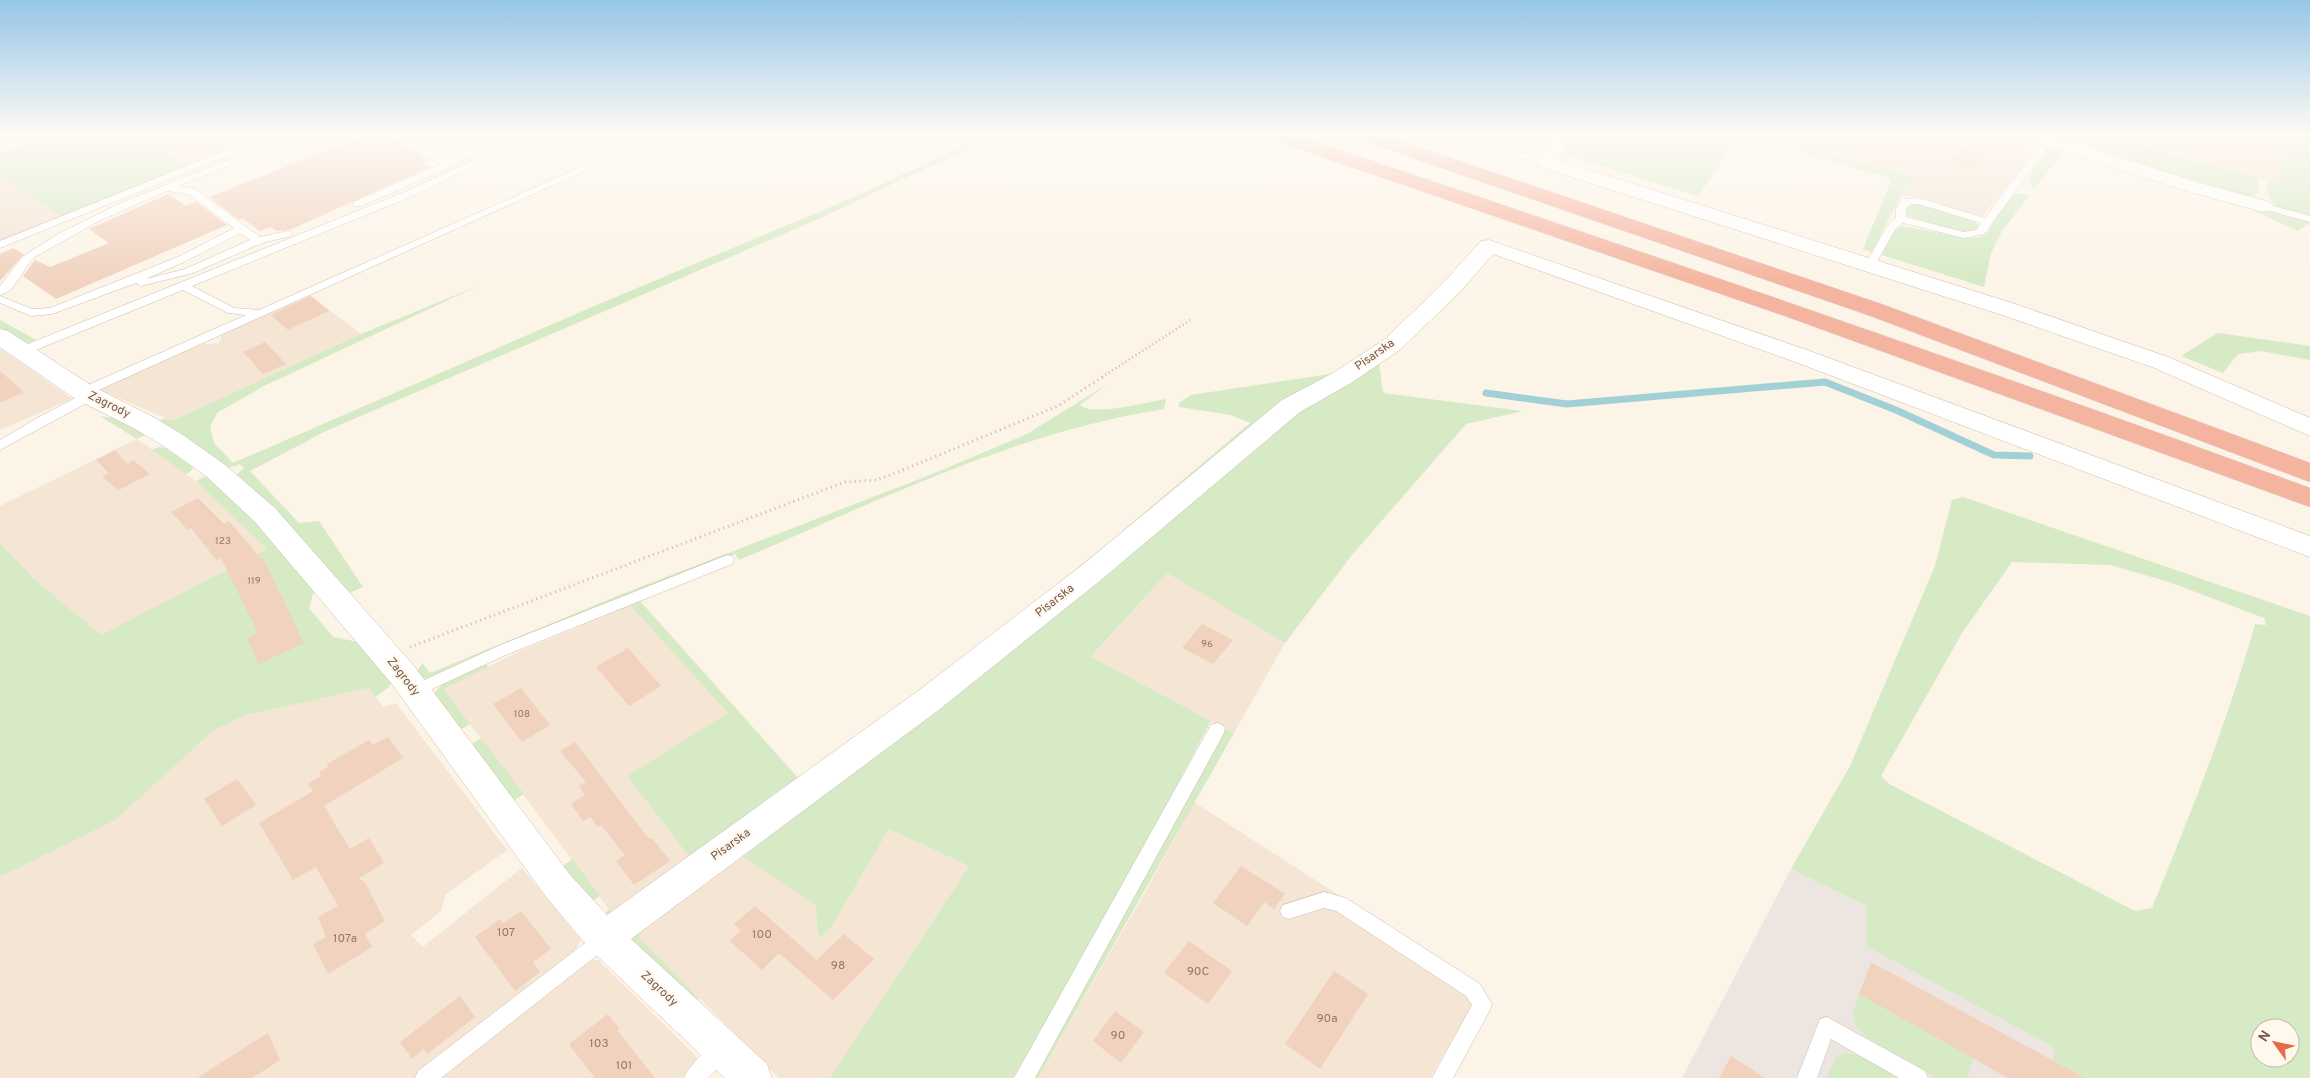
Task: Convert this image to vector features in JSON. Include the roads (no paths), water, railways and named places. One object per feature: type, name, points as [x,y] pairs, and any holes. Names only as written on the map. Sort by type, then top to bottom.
[{"type":"highway","points":[[1424,184],[2022,391],[2310,498]]},
{"type":"highway","points":[[1509,184],[1868,307],[2310,473]]},
{"type":"street","points":[[1614,184],[1870,265],[2160,362],[2310,428]]},
{"type":"street","points":[[2186,184],[2263,206]]},
{"type":"street","name":"Pisarska","points":[[604,938],[929,700],[1092,573],[1291,406],[1342,378],[1393,344],[1451,288],[1489,246],[1735,330],[2310,548]]},
{"type":"street","name":"Zagrody","points":[[11,344],[87,394],[146,424],[174,441],[215,470],[265,515],[386,655],[559,887],[604,938],[753,1078]]},
{"type":"lane","points":[[0,245],[150,184]]},
{"type":"lane","points":[[0,292],[13,280],[23,261],[39,250],[101,216],[177,184]]},
{"type":"lane","points":[[191,191],[196,184]]},
{"type":"lane","points":[[126,283],[141,283],[171,276],[258,241],[290,233],[400,184]]},
{"type":"lane","points":[[11,344],[182,285],[411,193],[428,184]]},
{"type":"lane","points":[[0,446],[87,394],[261,312],[549,184]]},
{"type":"lane","points":[[1901,219],[1964,235],[1980,232],[2015,184]]},
{"type":"lane","points":[[168,188],[191,191],[258,241]]},
{"type":"lane","points":[[1870,265],[1892,226],[1901,219],[1902,204],[1912,200],[1987,222]]},
{"type":"lane","points":[[2263,206],[2310,219]]},
{"type":"lane","points":[[0,299],[31,313],[74,304],[184,258],[242,228]]},
{"type":"lane","points":[[182,285],[232,311],[242,313],[261,312]]},
{"type":"lane","points":[[414,691],[503,650],[727,560]]},
{"type":"lane","points":[[1024,1078],[1217,730]]},
{"type":"lane","points":[[1290,911],[1324,900],[1340,904],[1473,990],[1483,1004],[1442,1078]]},
{"type":"lane","points":[[426,1078],[604,938]]},
{"type":"lane","points":[[1807,1078],[1827,1026],[1918,1078]]},
{"type":"lane","points":[[694,1078],[724,1050]]},
{"type":"waterway","points":[[1486,393],[1567,404],[1825,382],[1896,410],[1994,455],[2030,456]]}]
